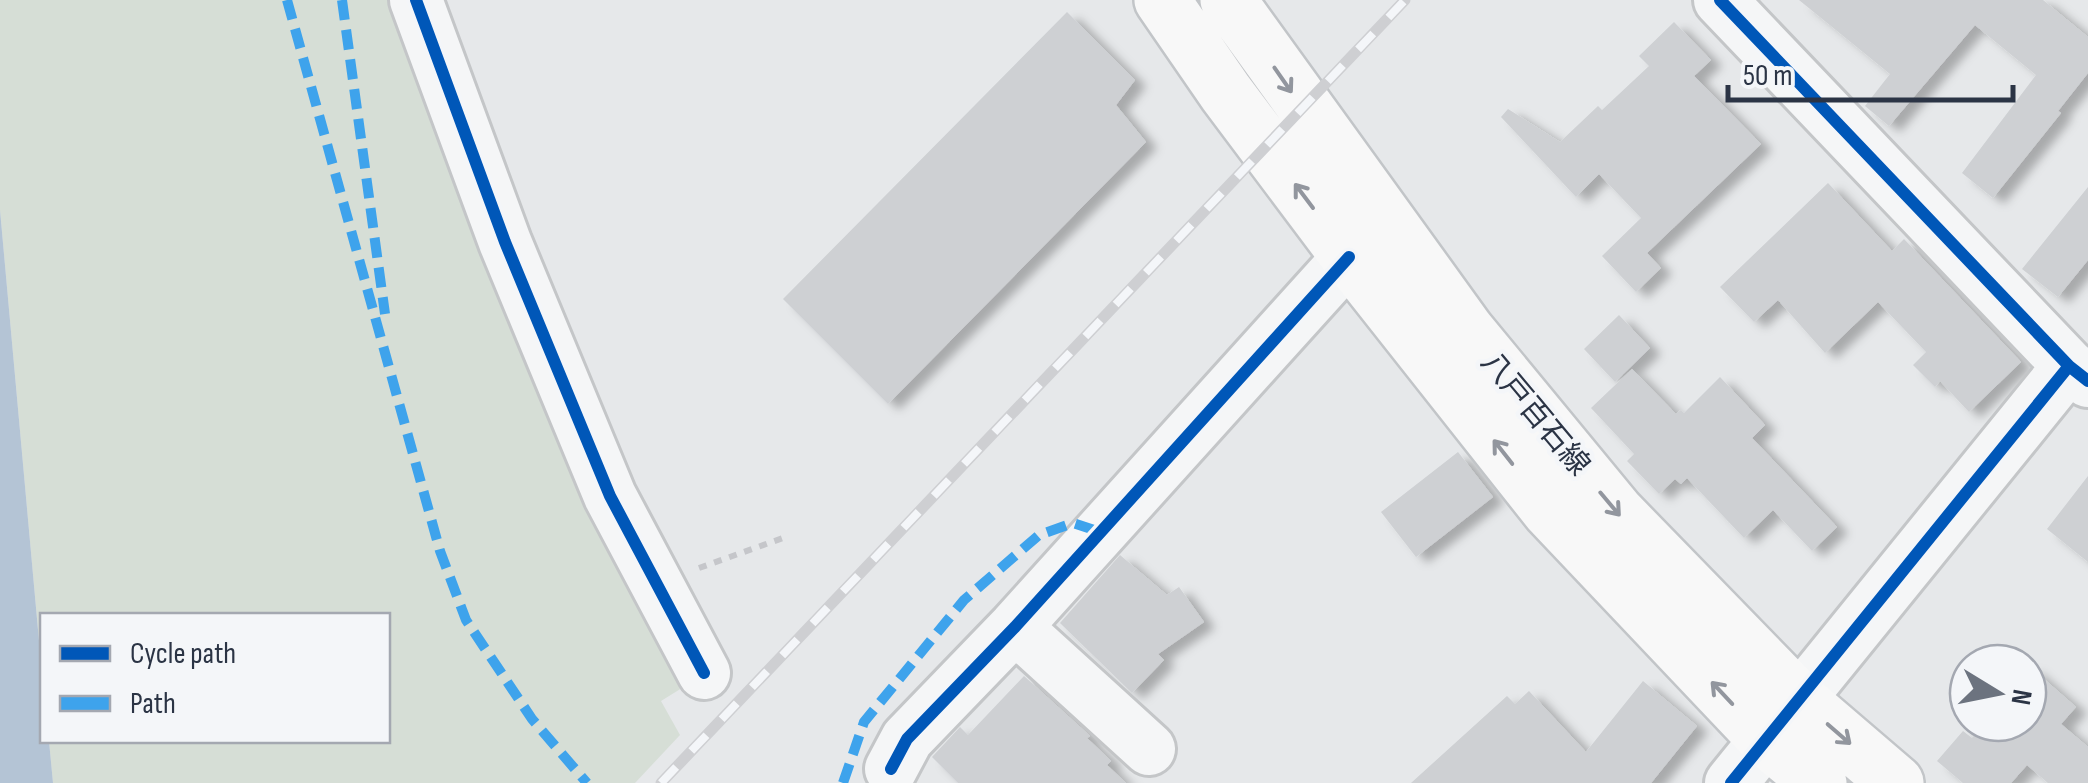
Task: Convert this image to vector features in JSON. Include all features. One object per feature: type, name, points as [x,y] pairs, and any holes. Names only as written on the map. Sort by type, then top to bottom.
[{"type":"main road","name":"八戸百石線","points":[[1162,0],[1349,257],[1549,510],[1782,719],[1896,783]]},
{"type":"main road","name":"八戸百石線","points":[[1228,0],[1467,331],[1782,719],[1818,783]]},
{"type":"street","points":[[416,0],[504,242],[610,496],[704,673]]},
{"type":"street","points":[[1720,0],[2079,373],[1730,783]]},
{"type":"street","points":[[890,770],[908,739],[1015,627],[1349,257]]},
{"type":"street","points":[[1015,627],[1149,749]]},
{"type":"path","points":[[658,584],[783,538]]},
{"type":"shaded area","points":[[0,0],[397,0],[690,683],[661,701],[680,735],[635,783],[53,783],[49,743],[390,743],[390,613],[40,613],[40,652],[0,210]]},
{"type":"water","points":[[0,210],[40,652],[40,743],[49,743],[53,783],[0,783]]},
{"type":"building","points":[[1799,0],[2043,0],[2088,37],[2088,73],[1993,198],[1962,173],[2036,75],[1975,25],[1889,126],[1865,106],[1890,74]]},
{"type":"building","points":[[1067,12],[1135,80],[1116,105],[1146,142],[888,404],[783,299]]},
{"type":"building","points":[[1674,22],[1711,60],[1694,76],[1761,144],[1647,253],[1661,268],[1636,292],[1602,256],[1641,218],[1599,174],[1576,197],[1501,117],[1508,109],[1560,142],[1649,66],[1639,56]]},
{"type":"building","points":[[1828,183],[1892,251],[1904,239],[2021,362],[1969,412],[1940,381],[1935,387],[1913,365],[1926,352],[1878,302],[1825,353],[1778,300],[1754,322],[1720,287]]},
{"type":"building","points":[[2088,187],[2088,260],[2058,297],[2022,269]]},
{"type":"building","points":[[1619,315],[1650,348],[1615,382],[1584,349]]},
{"type":"building","points":[[1632,369],[1676,414],[1681,410],[1684,413],[1720,377],[1765,425],[1752,438],[1837,527],[1812,551],[1773,510],[1744,538],[1687,478],[1681,484],[1675,479],[1659,494],[1627,461],[1634,454],[1591,408]]},
{"type":"building","points":[[1458,452],[1493,497],[1416,557],[1381,512]]},
{"type":"building","points":[[2088,476],[2088,562],[2047,529]]},
{"type":"building","points":[[1120,555],[1167,595],[1179,587],[1204,622],[1158,654],[1164,660],[1132,693],[1060,623]]},
{"type":"building","points":[[1024,676],[1090,736],[1087,738],[1111,761],[1107,765],[1126,783],[958,783],[932,757],[960,727],[968,735]]},
{"type":"building","points":[[1643,681],[1697,726],[1651,783],[1411,783],[1507,696],[1515,704],[1529,691],[1586,752]]},
{"type":"building","points":[[2048,682],[2076,707],[2061,724],[2088,747],[2088,783],[2048,783],[2027,765],[2011,783],[1963,783],[1937,761],[1953,743],[2048,743]]},
{"type":"railway","points":[[661,783],[1405,0]]},
{"type":"marked path","points":[[287,0],[440,551],[466,620],[532,719],[587,783]]},
{"type":"marked path","points":[[342,0],[385,314]]},
{"type":"marked path","points":[[843,783],[864,722],[964,600],[1039,535],[1073,523],[1100,532]]},
{"type":"cycle path","points":[[416,0],[505,242],[610,496],[704,673]]},
{"type":"cycle path","points":[[1720,0],[2069,366],[2088,381]]},
{"type":"cycle path","points":[[891,769],[907,739],[1015,627],[1349,257]]},
{"type":"cycle path","points":[[1731,783],[2069,366]]}]
